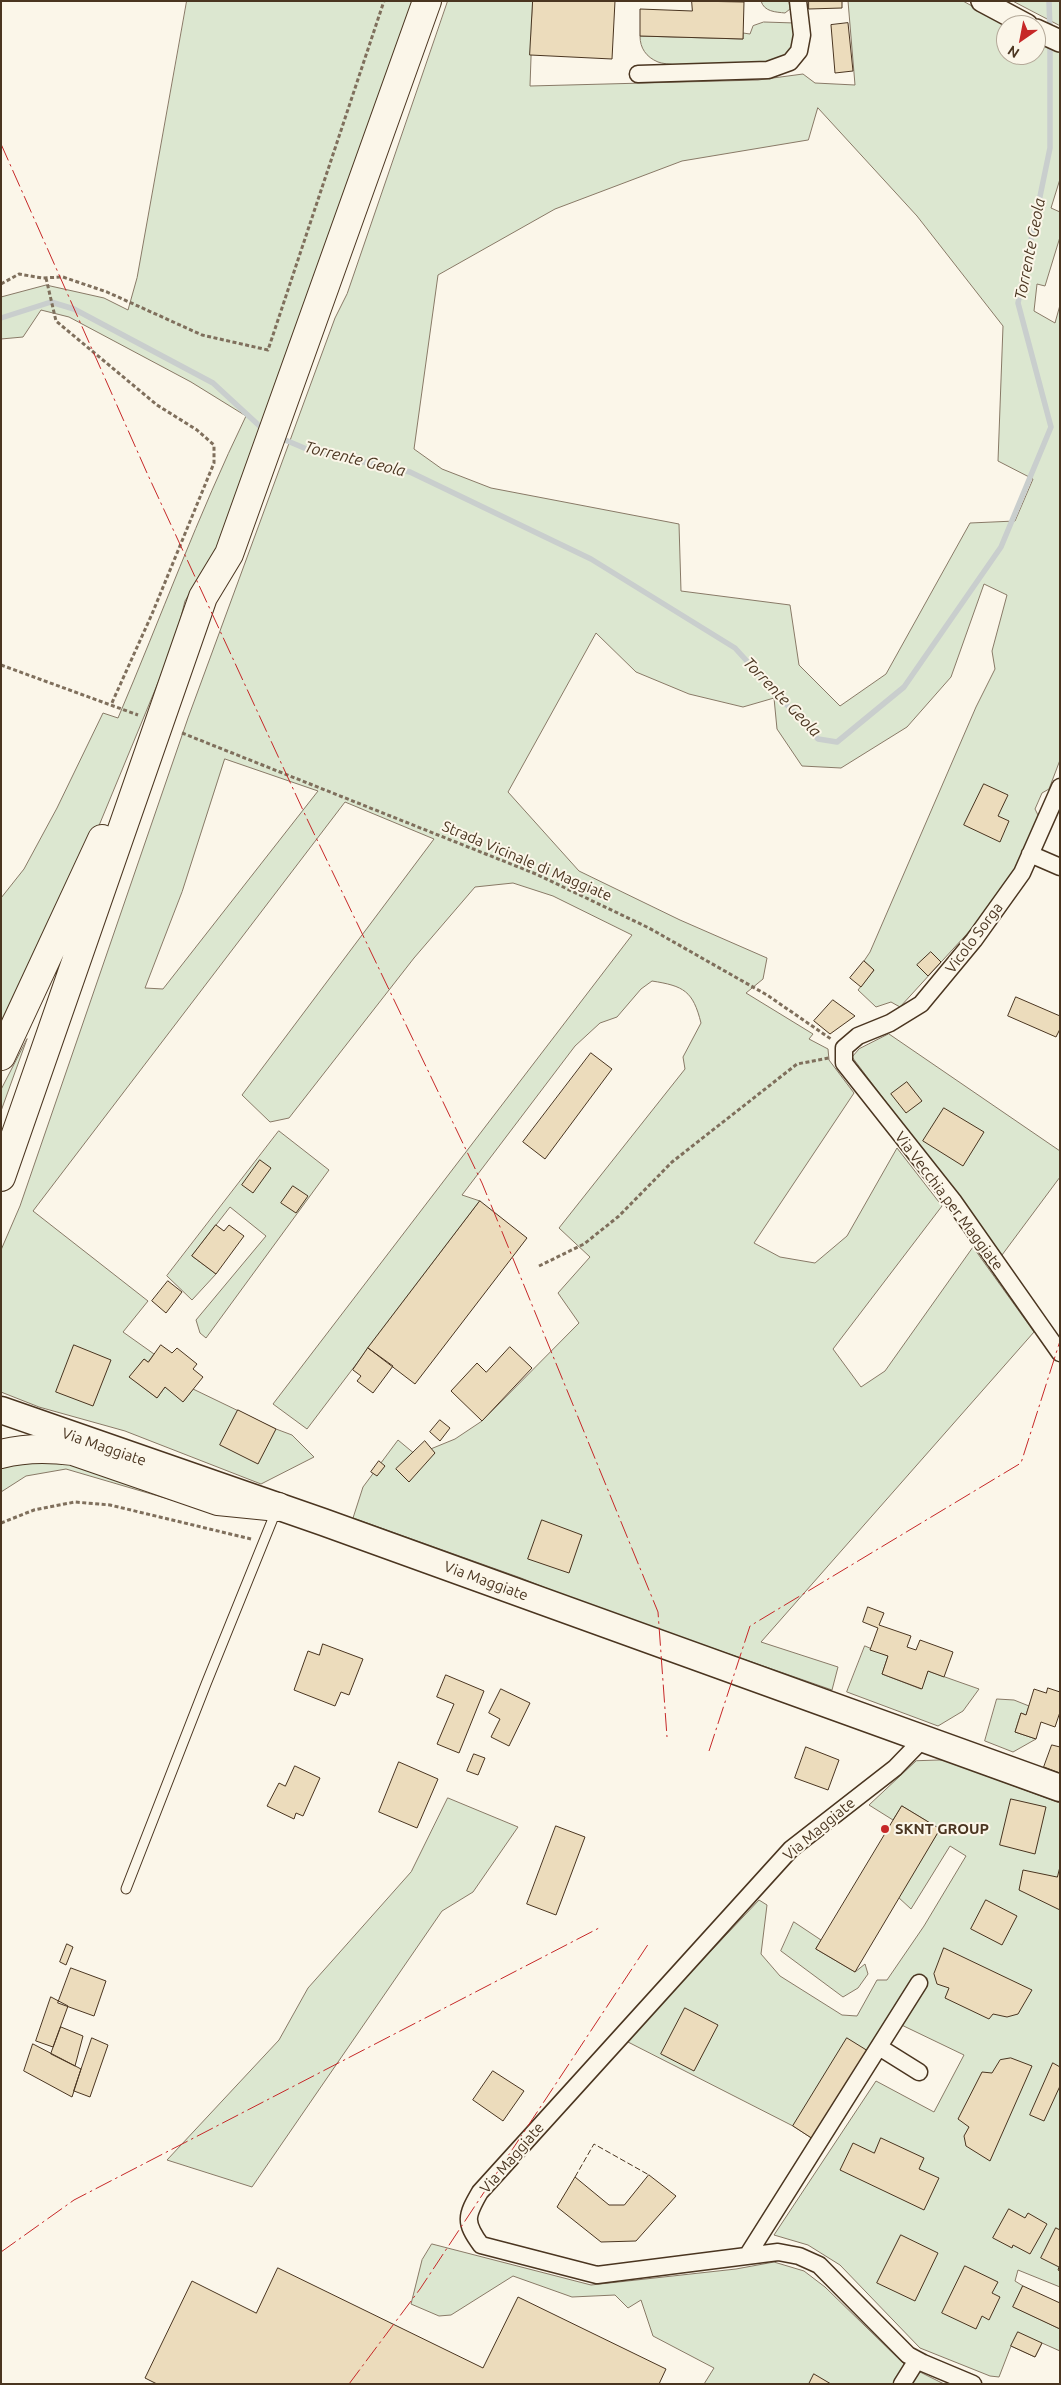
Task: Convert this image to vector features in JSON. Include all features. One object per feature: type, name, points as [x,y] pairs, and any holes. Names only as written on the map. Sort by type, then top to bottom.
[{"type":"highway","points":[[1,1177],[203,597],[229,554],[427,1]]},
{"type":"highway","points":[[1,1056],[168,694]]},
{"type":"highway","points":[[1,1454],[12,1451],[58,1449],[73,1451],[218,1501],[278,1507]]},
{"type":"main road","name":"Via Maggiate","points":[[1,1410],[278,1507],[1060,1788]]},
{"type":"street","points":[[638,74],[768,70],[790,62],[799,50],[802,35],[798,1]]},
{"type":"street","points":[[982,1],[1009,15]]},
{"type":"street","name":"Vicolo Sorga","points":[[844,1052],[858,1036],[890,1023],[921,1004],[974,940],[1022,873],[1060,787]]},
{"type":"street","points":[[1030,854],[1060,867]]},
{"type":"street","name":"Via Vecchia per Maggiate","points":[[844,1052],[844,1063],[954,1202],[1060,1353]]},
{"type":"street","name":"Via Maggiate","points":[[924,1738],[895,1768],[791,1849],[480,2192],[468,2213],[470,2231],[480,2245],[501,2252],[597,2275],[778,2252],[800,2256],[819,2265],[908,2354],[917,2360],[973,2384]]},
{"type":"street","points":[[747,2256],[918,1983]]},
{"type":"street","points":[[879,2048],[919,2072]]},
{"type":"street","points":[[902,2384],[917,2360]]},
{"type":"lane","points":[[126,1890],[206,1684],[278,1507]]},
{"type":"path","points":[[1,284],[19,274],[46,278],[63,277],[107,292],[202,335],[268,350],[384,1]]},
{"type":"path","points":[[46,278],[56,321],[157,405],[197,430],[214,445],[212,470],[111,705]]},
{"type":"path","points":[[1,665],[138,716]]},
{"type":"path","name":"Strada Vicinale di Maggiate","points":[[182,733],[536,874],[658,932],[767,995],[844,1052]]},
{"type":"path","points":[[539,1266],[584,1244],[619,1216],[672,1162],[797,1064],[844,1052]]},
{"type":"path","points":[[1,1523],[34,1510],[75,1502],[110,1505],[265,1541]]},
{"type":"green space","points":[[187,1],[416,1],[216,550],[185,601],[174,644],[98,828],[1,1035],[1,898],[24,869],[57,808],[103,713],[118,718],[196,528],[246,416],[191,382],[69,317],[41,310],[23,337],[1,339],[1,297],[46,285],[104,298],[128,310],[137,278]]},
{"type":"green space","points":[[448,1],[533,1],[530,86],[758,80],[803,74],[815,83],[855,85],[848,1],[963,1],[996,19],[996,65],[1046,65],[1046,42],[1060,49],[1060,179],[1051,208],[1060,212],[1060,237],[1045,286],[1037,284],[1034,311],[1055,323],[1060,305],[1060,760],[1049,789],[1042,793],[1035,809],[1039,817],[1012,874],[975,925],[900,1007],[891,1002],[876,1007],[858,990],[874,970],[864,961],[870,952],[976,707],[995,669],[992,651],[1007,595],[984,584],[951,677],[907,727],[841,768],[802,766],[777,729],[774,698],[743,707],[689,694],[636,672],[596,633],[508,792],[579,871],[680,920],[767,958],[763,979],[746,993],[813,1034],[809,1039],[828,1049],[829,1060],[854,1093],[754,1243],[780,1257],[815,1263],[847,1236],[897,1148],[942,1206],[833,1349],[861,1387],[885,1371],[973,1247],[1034,1332],[761,1642],[838,1667],[832,1690],[583,1603],[521,1578],[353,1518],[363,1487],[398,1440],[416,1455],[455,1439],[482,1421],[579,1323],[558,1293],[590,1257],[559,1228],[685,1069],[683,1057],[701,1023],[698,1012],[690,997],[679,988],[652,981],[641,989],[617,1017],[600,1023],[575,1046],[462,1195],[480,1201],[307,1429],[273,1404],[632,935],[553,896],[513,883],[475,887],[414,958],[289,1118],[270,1122],[242,1095],[434,839],[345,802],[33,1211],[148,1301],[123,1332],[154,1354],[148,1362],[144,1359],[130,1377],[157,1398],[165,1387],[184,1401],[193,1389],[292,1435],[314,1457],[261,1484],[125,1431],[39,1407],[1,1392],[1,1250],[20,1206],[188,718],[335,318],[347,294]],"holes":[[[818,108],[917,216],[1003,326],[998,461],[1033,479],[1015,521],[970,523],[886,674],[840,706],[799,665],[790,605],[681,591],[679,524],[491,488],[442,469],[414,449],[438,275],[555,209],[682,161],[808,140]],[[225,759],[318,791],[163,989],[145,988],[182,892]]]},
{"type":"green space","points":[[761,1],[789,1],[790,9],[785,13],[771,11]]},
{"type":"green space","points":[[1013,1],[1060,1],[1060,25],[1046,18],[1046,15],[1040,15]]},
{"type":"green space","points":[[764,22],[795,23],[795,34],[792,49],[788,53],[776,60],[763,63],[714,66],[667,64],[650,58],[644,52],[640,40],[640,36],[743,39],[743,33],[750,34],[753,26]]},
{"type":"green space","points":[[889,1034],[1060,1151],[1060,1177],[1002,1255],[852,1057],[859,1049]]},
{"type":"green space","points":[[27,1039],[1,1111],[1,1090]]},
{"type":"green space","points":[[279,1131],[329,1170],[206,1338],[200,1333],[196,1320],[266,1236],[230,1207],[192,1256],[216,1274],[192,1300],[167,1276]]},
{"type":"green space","points":[[45,1459],[82,1466],[182,1503],[66,1469],[26,1476],[1,1492],[1,1465]]},
{"type":"green space","points":[[865,1646],[888,1656],[882,1674],[921,1689],[928,1671],[979,1689],[963,1711],[938,1726],[847,1692]]},
{"type":"green space","points":[[997,1699],[1014,1700],[1029,1706],[1026,1715],[1021,1713],[1015,1732],[1036,1739],[1013,1752],[985,1741]]},
{"type":"green space","points":[[944,1760],[1060,1803],[1060,2287],[1018,2270],[1015,2281],[1023,2286],[1014,2307],[1060,2329],[1060,2351],[1042,2343],[1035,2357],[1011,2346],[999,2377],[990,2376],[920,2348],[840,2265],[808,2245],[774,2235],[876,2081],[934,2112],[964,2055],[887,2018],[813,2139],[793,2126],[626,2041],[759,1900],[767,1905],[761,1954],[780,1976],[842,2015],[857,2016],[877,1980],[887,1980],[924,1926],[966,1856],[950,1846],[911,1909],[898,1897],[940,1829],[902,1806],[893,1820],[869,1805],[916,1761]]},
{"type":"green space","points":[[448,1798],[518,1827],[473,1892],[442,1911],[252,2187],[167,2160],[279,2040],[308,1988],[411,1872]]},
{"type":"green space","points":[[794,1922],[821,1940],[816,1949],[855,1972],[865,1964],[868,1974],[858,1988],[843,1997],[781,1951]]},
{"type":"green space","points":[[432,2244],[591,2285],[736,2269],[774,2262],[804,2271],[825,2287],[904,2364],[944,2384],[704,2384],[714,2368],[653,2336],[641,2300],[628,2308],[615,2295],[572,2297],[513,2276],[451,2315],[439,2316],[411,2304],[422,2260]]},
{"type":"building","points":[[533,1],[615,1],[612,59],[530,55]]},
{"type":"building","points":[[692,1],[744,2],[743,39],[640,36],[640,9],[692,11]]},
{"type":"building","points":[[809,1],[842,1],[842,8],[809,9]]},
{"type":"building","points":[[848,23],[853,71],[835,73],[831,25]]},
{"type":"building","points":[[984,784],[1008,795],[998,816],[1009,821],[1000,842],[964,825]]},
{"type":"building","points":[[931,952],[941,962],[928,976],[917,965]]},
{"type":"building","points":[[864,961],[874,970],[861,987],[850,978]]},
{"type":"building","points":[[1016,997],[1060,1016],[1060,1029],[1056,1037],[1008,1016]]},
{"type":"building","points":[[833,1000],[855,1016],[830,1034],[814,1021]]},
{"type":"building","points":[[591,1053],[612,1069],[545,1159],[523,1142]]},
{"type":"building","points":[[907,1082],[922,1101],[906,1113],[891,1094]]},
{"type":"building","points":[[944,1108],[984,1132],[963,1166],[923,1141]]},
{"type":"building","points":[[260,1160],[271,1168],[253,1193],[242,1185]]},
{"type":"building","points":[[293,1186],[308,1196],[296,1213],[281,1203]]},
{"type":"building","points":[[480,1201],[527,1238],[415,1384],[368,1348]]},
{"type":"building","points":[[216,1225],[224,1231],[229,1225],[244,1236],[216,1274],[192,1256]]},
{"type":"building","points":[[168,1281],[182,1292],[166,1313],[152,1301]]},
{"type":"building","points":[[74,1345],[111,1360],[93,1406],[56,1392]]},
{"type":"building","points":[[161,1345],[172,1353],[177,1348],[197,1364],[193,1369],[203,1377],[183,1402],[165,1387],[157,1398],[129,1377],[144,1359],[148,1362]]},
{"type":"building","points":[[510,1347],[532,1368],[482,1421],[451,1391],[477,1363],[486,1372]]},
{"type":"building","points":[[368,1348],[393,1366],[373,1393],[357,1381],[361,1376],[353,1370]]},
{"type":"building","points":[[238,1410],[276,1429],[258,1464],[220,1445]]},
{"type":"building","points":[[440,1420],[450,1428],[440,1441],[430,1432]]},
{"type":"building","points":[[425,1441],[435,1453],[409,1482],[396,1469]]},
{"type":"building","points":[[379,1461],[385,1466],[377,1476],[371,1472]]},
{"type":"building","points":[[542,1520],[582,1535],[569,1573],[528,1559]]},
{"type":"building","points":[[868,1607],[884,1613],[879,1625],[911,1636],[907,1647],[916,1650],[920,1640],[953,1652],[944,1677],[928,1671],[922,1689],[882,1674],[888,1656],[870,1650],[878,1628],[863,1622]]},
{"type":"building","points":[[323,1644],[363,1659],[349,1695],[341,1692],[335,1706],[294,1690],[308,1651],[319,1655]]},
{"type":"building","points":[[446,1675],[484,1691],[459,1753],[437,1744],[454,1704],[437,1697]]},
{"type":"building","points":[[1048,1688],[1060,1692],[1060,1712],[1055,1727],[1041,1722],[1036,1739],[1015,1732],[1021,1713],[1026,1715],[1034,1689],[1046,1693]]},
{"type":"building","points":[[501,1689],[530,1703],[509,1746],[491,1737],[500,1719],[489,1713]]},
{"type":"building","points":[[1052,1745],[1060,1747],[1060,1773],[1044,1767]]},
{"type":"building","points":[[806,1747],[839,1760],[828,1790],[795,1778]]},
{"type":"building","points":[[474,1754],[485,1758],[478,1775],[467,1771]]},
{"type":"building","points":[[399,1762],[438,1779],[417,1828],[379,1812]]},
{"type":"building","points":[[295,1766],[320,1778],[303,1816],[296,1813],[294,1819],[267,1806],[279,1783],[285,1786]]},
{"type":"building","points":[[1011,1799],[1046,1807],[1035,1854],[1000,1845]]},
{"type":"building","points":[[902,1806],[940,1829],[855,1972],[816,1949]]},
{"type":"building","points":[[556,1826],[585,1837],[556,1915],[527,1904]]},
{"type":"building","points":[[1060,1867],[1060,1910],[1019,1890],[1023,1870],[1057,1877]]},
{"type":"building","points":[[986,1900],[1017,1916],[1002,1945],[971,1929]]},
{"type":"building","points":[[67,1944],[73,1947],[66,1965],[60,1962]]},
{"type":"building","points":[[944,1948],[1032,1990],[1018,2014],[1007,2017],[993,2014],[989,2019],[945,1998],[949,1988],[937,1984],[934,1974]]},
{"type":"building","points":[[71,1968],[106,1981],[94,2016],[58,2003]]},
{"type":"building","points":[[51,1997],[68,2006],[53,2047],[36,2041]]},
{"type":"building","points":[[685,2008],[718,2025],[694,2071],[661,2054]]},
{"type":"building","points":[[61,2027],[83,2036],[75,2066],[51,2054]]},
{"type":"building","points":[[92,2038],[108,2045],[90,2097],[74,2091]]},
{"type":"building","points":[[847,2038],[868,2051],[813,2139],[793,2126]]},
{"type":"building","points":[[33,2044],[81,2069],[72,2097],[24,2071]]},
{"type":"building","points":[[1011,2058],[1032,2066],[990,2161],[966,2146],[964,2136],[969,2127],[958,2119],[982,2072],[992,2073],[1000,2060]]},
{"type":"building","points":[[1053,2063],[1060,2067],[1060,2086],[1044,2121],[1030,2115]]},
{"type":"building","points":[[493,2071],[524,2091],[503,2121],[473,2100]]},
{"type":"building","points":[[881,2138],[924,2158],[919,2169],[939,2178],[924,2210],[840,2170],[853,2143],[874,2153]]},
{"type":"building","points":[[649,2175],[676,2196],[636,2241],[601,2242],[557,2207],[575,2177],[609,2205],[624,2205]]},
{"type":"building","points":[[1009,2209],[1025,2218],[1028,2213],[1047,2224],[1030,2254],[1013,2245],[1012,2248],[993,2238]]},
{"type":"building","points":[[1056,2228],[1060,2230],[1060,2271],[1058,2270],[1059,2267],[1041,2258]]},
{"type":"building","points":[[901,2235],[938,2253],[915,2301],[877,2283]]},
{"type":"building","points":[[965,2266],[998,2282],[992,2293],[1000,2297],[989,2320],[982,2316],[976,2329],[942,2313]]},
{"type":"building","points":[[278,2268],[483,2368],[518,2297],[666,2369],[659,2384],[157,2384],[145,2378],[192,2281],[256,2313]]},
{"type":"building","points":[[1023,2286],[1060,2303],[1060,2329],[1013,2307]]},
{"type":"building","points":[[1018,2332],[1042,2343],[1035,2357],[1011,2346]]},
{"type":"building","points":[[814,2374],[831,2384],[809,2384]]},
{"type":"waterway","name":"Torrente Geola","points":[[1049,1],[1050,31]]},
{"type":"waterway","name":"Torrente Geola","points":[[278,437],[309,450],[410,472],[591,559],[735,648],[818,739],[837,742],[904,687],[1001,547],[1051,427],[1018,303],[1050,148],[1050,41]]},
{"type":"waterway","name":"Torrente Geola","points":[[1,318],[51,302],[74,309],[213,383],[265,431]]},
{"type":"fence","points":[[575,2177],[594,2144],[649,2175]]},
{"type":"power","points":[[1,144],[147,473],[308,821],[482,1183],[658,1612],[667,1737]]},
{"type":"power","points":[[709,1751],[750,1626],[1021,1463],[1060,1341]]},
{"type":"power","points":[[1,2252],[74,2200],[599,1928]]},
{"type":"power","points":[[349,2384],[420,2289],[649,1943]]},
{"type":"place","name":"SKNT GROUP","points":[[885,1829]]}]
